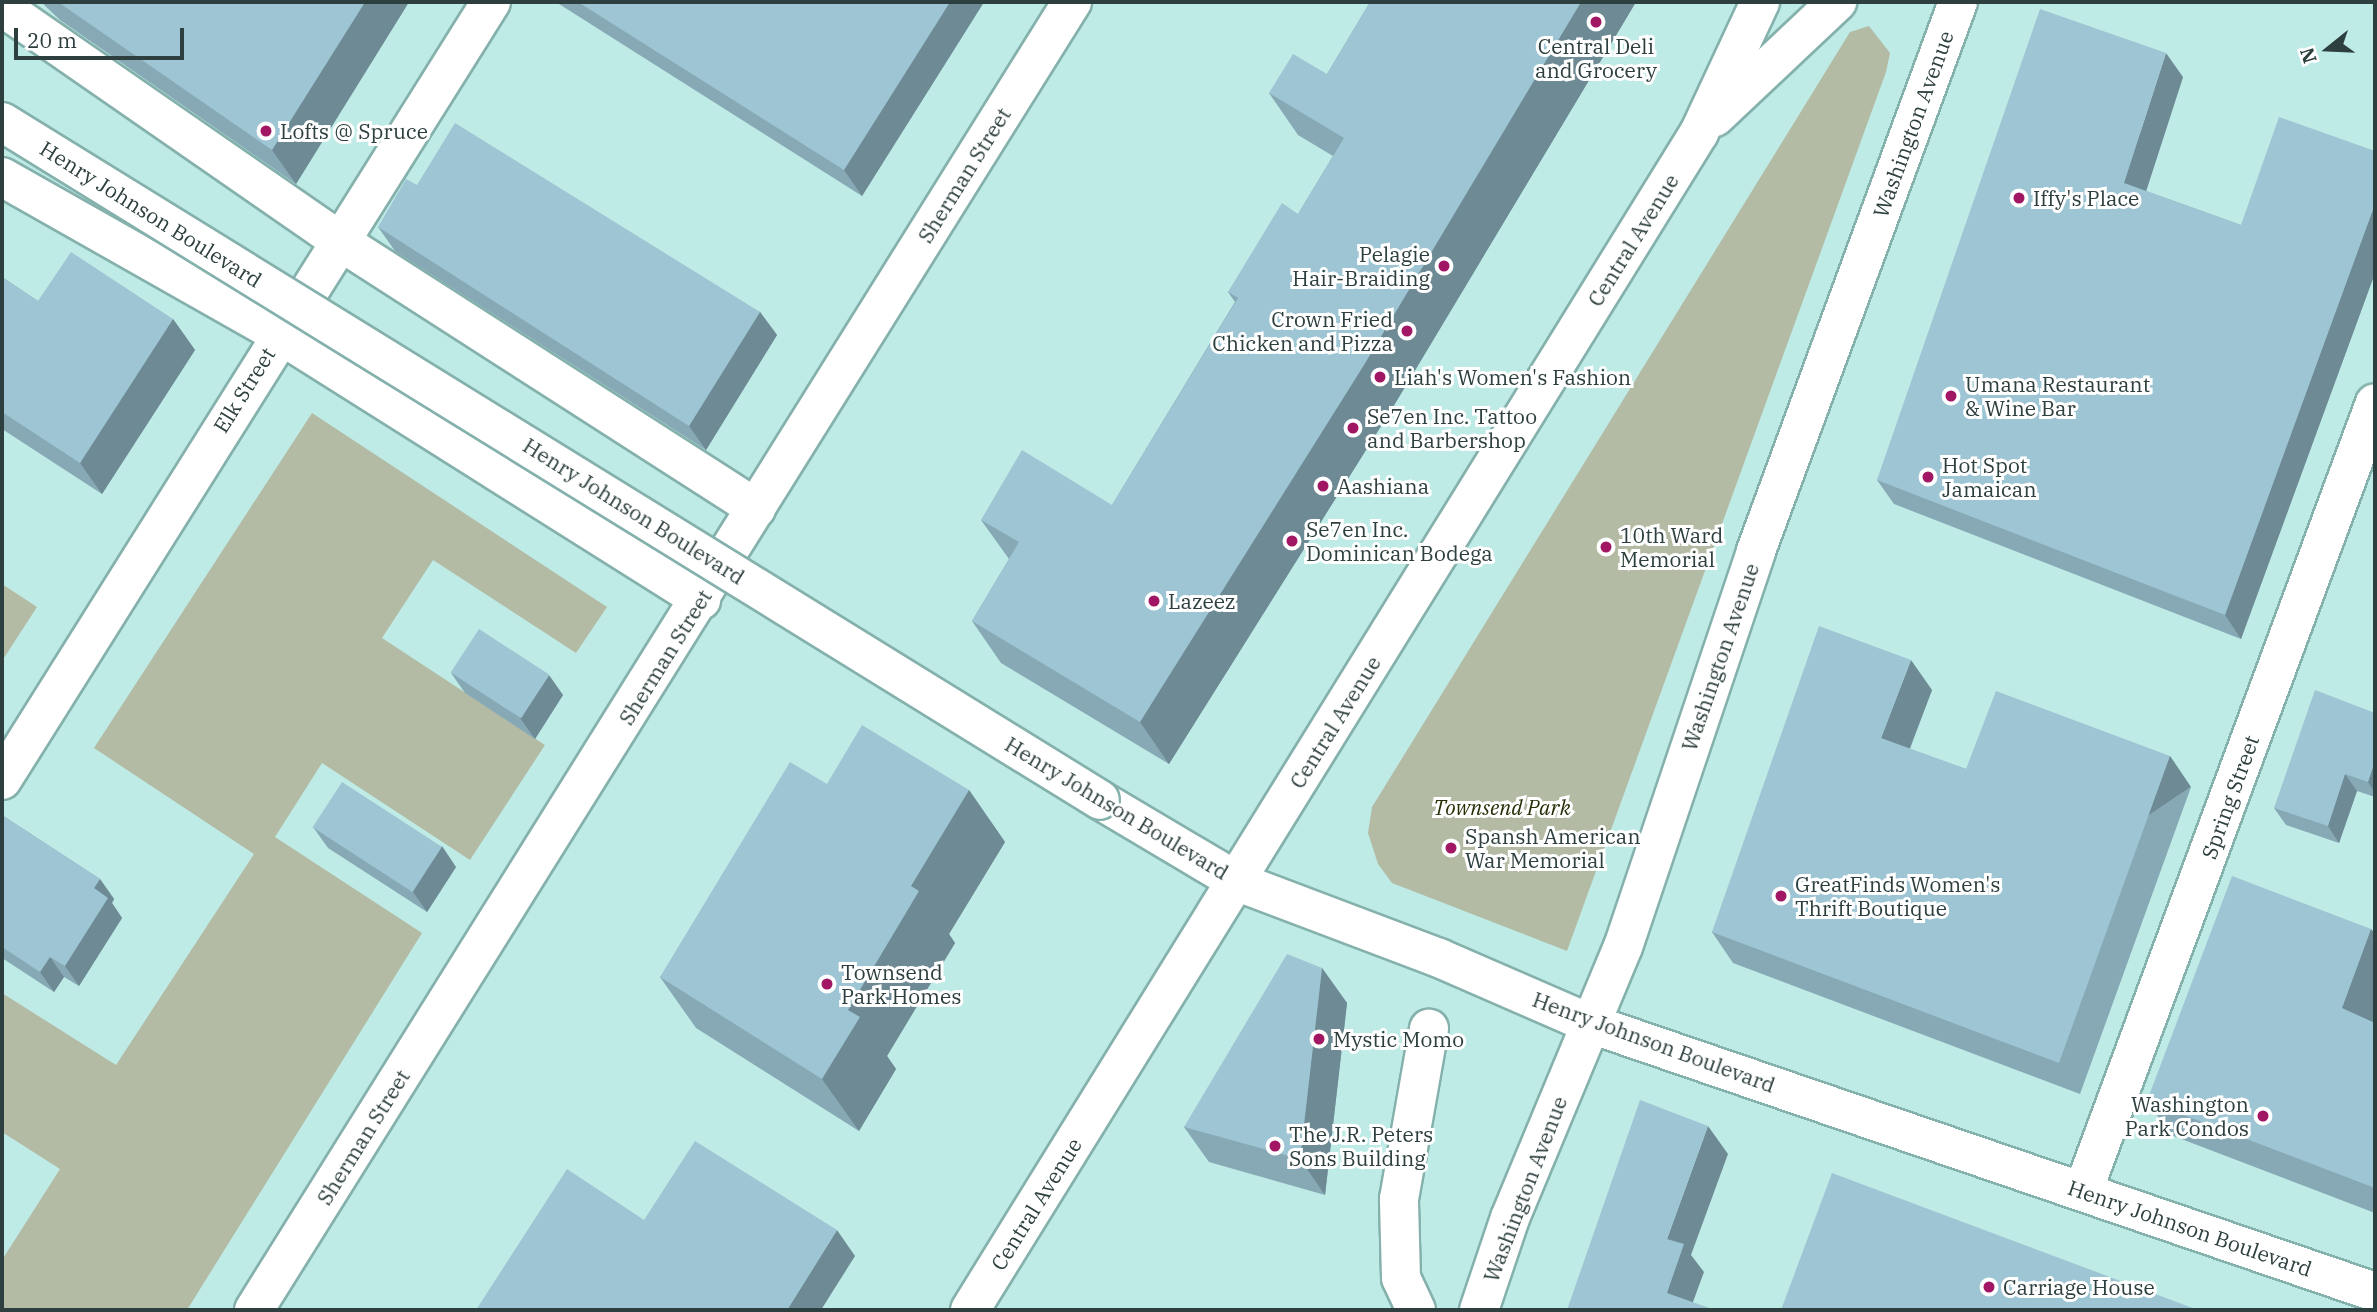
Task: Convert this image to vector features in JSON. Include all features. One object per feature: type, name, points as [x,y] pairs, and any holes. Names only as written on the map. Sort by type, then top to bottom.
[{"type":"street","name":"Elk Street","points":[[2,780],[338,240],[491,2]]},
{"type":"street","name":"Sherman Street","points":[[254,1310],[701,600],[1072,2]]},
{"type":"street","name":"Central Avenue","points":[[970,1310],[1238,882],[1699,133],[1760,2]]},
{"type":"street","name":"Central Avenue","points":[[1699,133],[1837,2]]},
{"type":"street","name":"Washington Avenue","points":[[1479,1310],[1510,1218],[1623,947],[1756,551],[1958,2]]},
{"type":"street","points":[[2,7],[338,240],[756,508]]},
{"type":"street","name":"Henry Johnson Boulevard","points":[[2,122],[1100,800],[1238,882],[1438,958],[1591,1024],[2375,1292]]},
{"type":"street","name":"Henry Johnson Boulevard","points":[[2,177],[279,334],[701,600]]},
{"type":"street","name":"Spring Street","points":[[2083,1191],[2375,403]]},
{"type":"street","points":[[1416,1310],[1401,1278],[1399,1199],[1429,1029]]},
{"type":"green space","name":"Townsend Park","points":[[1869,26],[1890,53],[1886,72],[1567,951],[1392,883],[1378,864],[1368,833],[1372,807],[1850,32]]},
{"type":"green space","points":[[312,413],[607,607],[576,653],[433,560],[382,638],[545,745],[470,860],[322,763],[275,837],[422,933],[187,1310],[2,1310],[2,1260],[60,1169],[2,1132],[2,993],[116,1065],[254,854],[94,748]]},
{"type":"green space","points":[[2,584],[37,607],[2,661]]},
{"type":"building","name":"Lofts @ Spruce","points":[[58,2],[365,2],[272,150]]},
{"type":"building","points":[[578,2],[950,2],[844,170]]},
{"type":"building","points":[[1370,2],[1581,2],[1364,365],[1140,722],[972,621],[1019,542],[981,520],[1022,450],[1112,505],[1238,298],[1228,292],[1282,203],[1298,214],[1344,138],[1269,93],[1293,54],[1327,74]]},
{"type":"building","points":[[2040,9],[2166,53],[2124,183],[2241,225],[2279,117],[2375,151],[2375,204],[2225,615],[1877,480]]},
{"type":"building","points":[[455,123],[760,312],[689,426],[378,227],[406,179],[417,185]]},
{"type":"building","points":[[71,252],[173,319],[80,463],[2,412],[2,277],[38,301]]},
{"type":"building","points":[[1819,626],[1911,660],[1881,738],[1966,769],[1996,691],[2170,756],[2059,1063],[1712,932]]},
{"type":"building","points":[[479,629],[549,675],[521,718],[451,673]]},
{"type":"building","points":[[2315,690],[2375,713],[2375,761],[2368,782],[2345,774],[2328,826],[2274,808]]},
{"type":"building","name":"Townsend Park Homes","points":[[862,725],[969,790],[911,886],[919,891],[848,1010],[860,1017],[822,1079],[660,977],[790,762],[827,784]]},
{"type":"building","points":[[342,782],[442,847],[412,892],[313,827]]},
{"type":"building","points":[[2,815],[100,879],[94,888],[108,898],[65,966],[50,957],[40,972],[2,947]]},
{"type":"building","points":[[2232,876],[2371,929],[2342,1008],[2375,1023],[2375,1188],[2147,1101]]},
{"type":"building","points":[[1287,954],[1322,968],[1300,1159],[1184,1127]]},
{"type":"building","points":[[1640,1100],[1708,1126],[1667,1239],[1684,1244],[1667,1293],[1715,1310],[1567,1310]]},
{"type":"building","points":[[695,1141],[837,1230],[787,1310],[476,1310],[567,1169],[644,1220]]},
{"type":"building","points":[[1832,1173],[2198,1310],[1781,1310]]},
{"type":"place","name":"Central Deli and Grocery","points":[[1596,22]]},
{"type":"place","name":"Lofts @ Spruce","points":[[266,131]]},
{"type":"place","name":"Iffy's Place","points":[[2019,198]]},
{"type":"place","name":"Pelagie Hair-Braiding","points":[[1444,266]]},
{"type":"place","name":"Crown Fried Chicken and Pizza","points":[[1407,331]]},
{"type":"place","name":"Liah's Women's Fashion","points":[[1380,377]]},
{"type":"place","name":"Umana Restaurant & Wine Bar","points":[[1951,396]]},
{"type":"place","name":"Se7en Inc. Tattoo and Barbershop","points":[[1353,428]]},
{"type":"place","name":"Hot Spot Jamaican","points":[[1928,477]]},
{"type":"place","name":"Aashiana","points":[[1323,486]]},
{"type":"place","name":"Se7en Inc. Dominican Bodega","points":[[1292,541]]},
{"type":"place","name":"10th Ward Memorial","points":[[1606,547]]},
{"type":"place","name":"Lazeez","points":[[1154,601]]},
{"type":"place","name":"Spansh American War Memorial","points":[[1451,848]]},
{"type":"place","name":"GreatFinds Women's Thrift Boutique","points":[[1781,896]]},
{"type":"place","name":"Townsend Park Homes","points":[[827,984]]},
{"type":"place","name":"Mystic Momo","points":[[1319,1039]]},
{"type":"place","name":"Washington Park Condos","points":[[2263,1116]]},
{"type":"place","name":"The J.R. Peters Sons Building","points":[[1275,1146]]},
{"type":"place","name":"Carriage House","points":[[1989,1287]]}]
